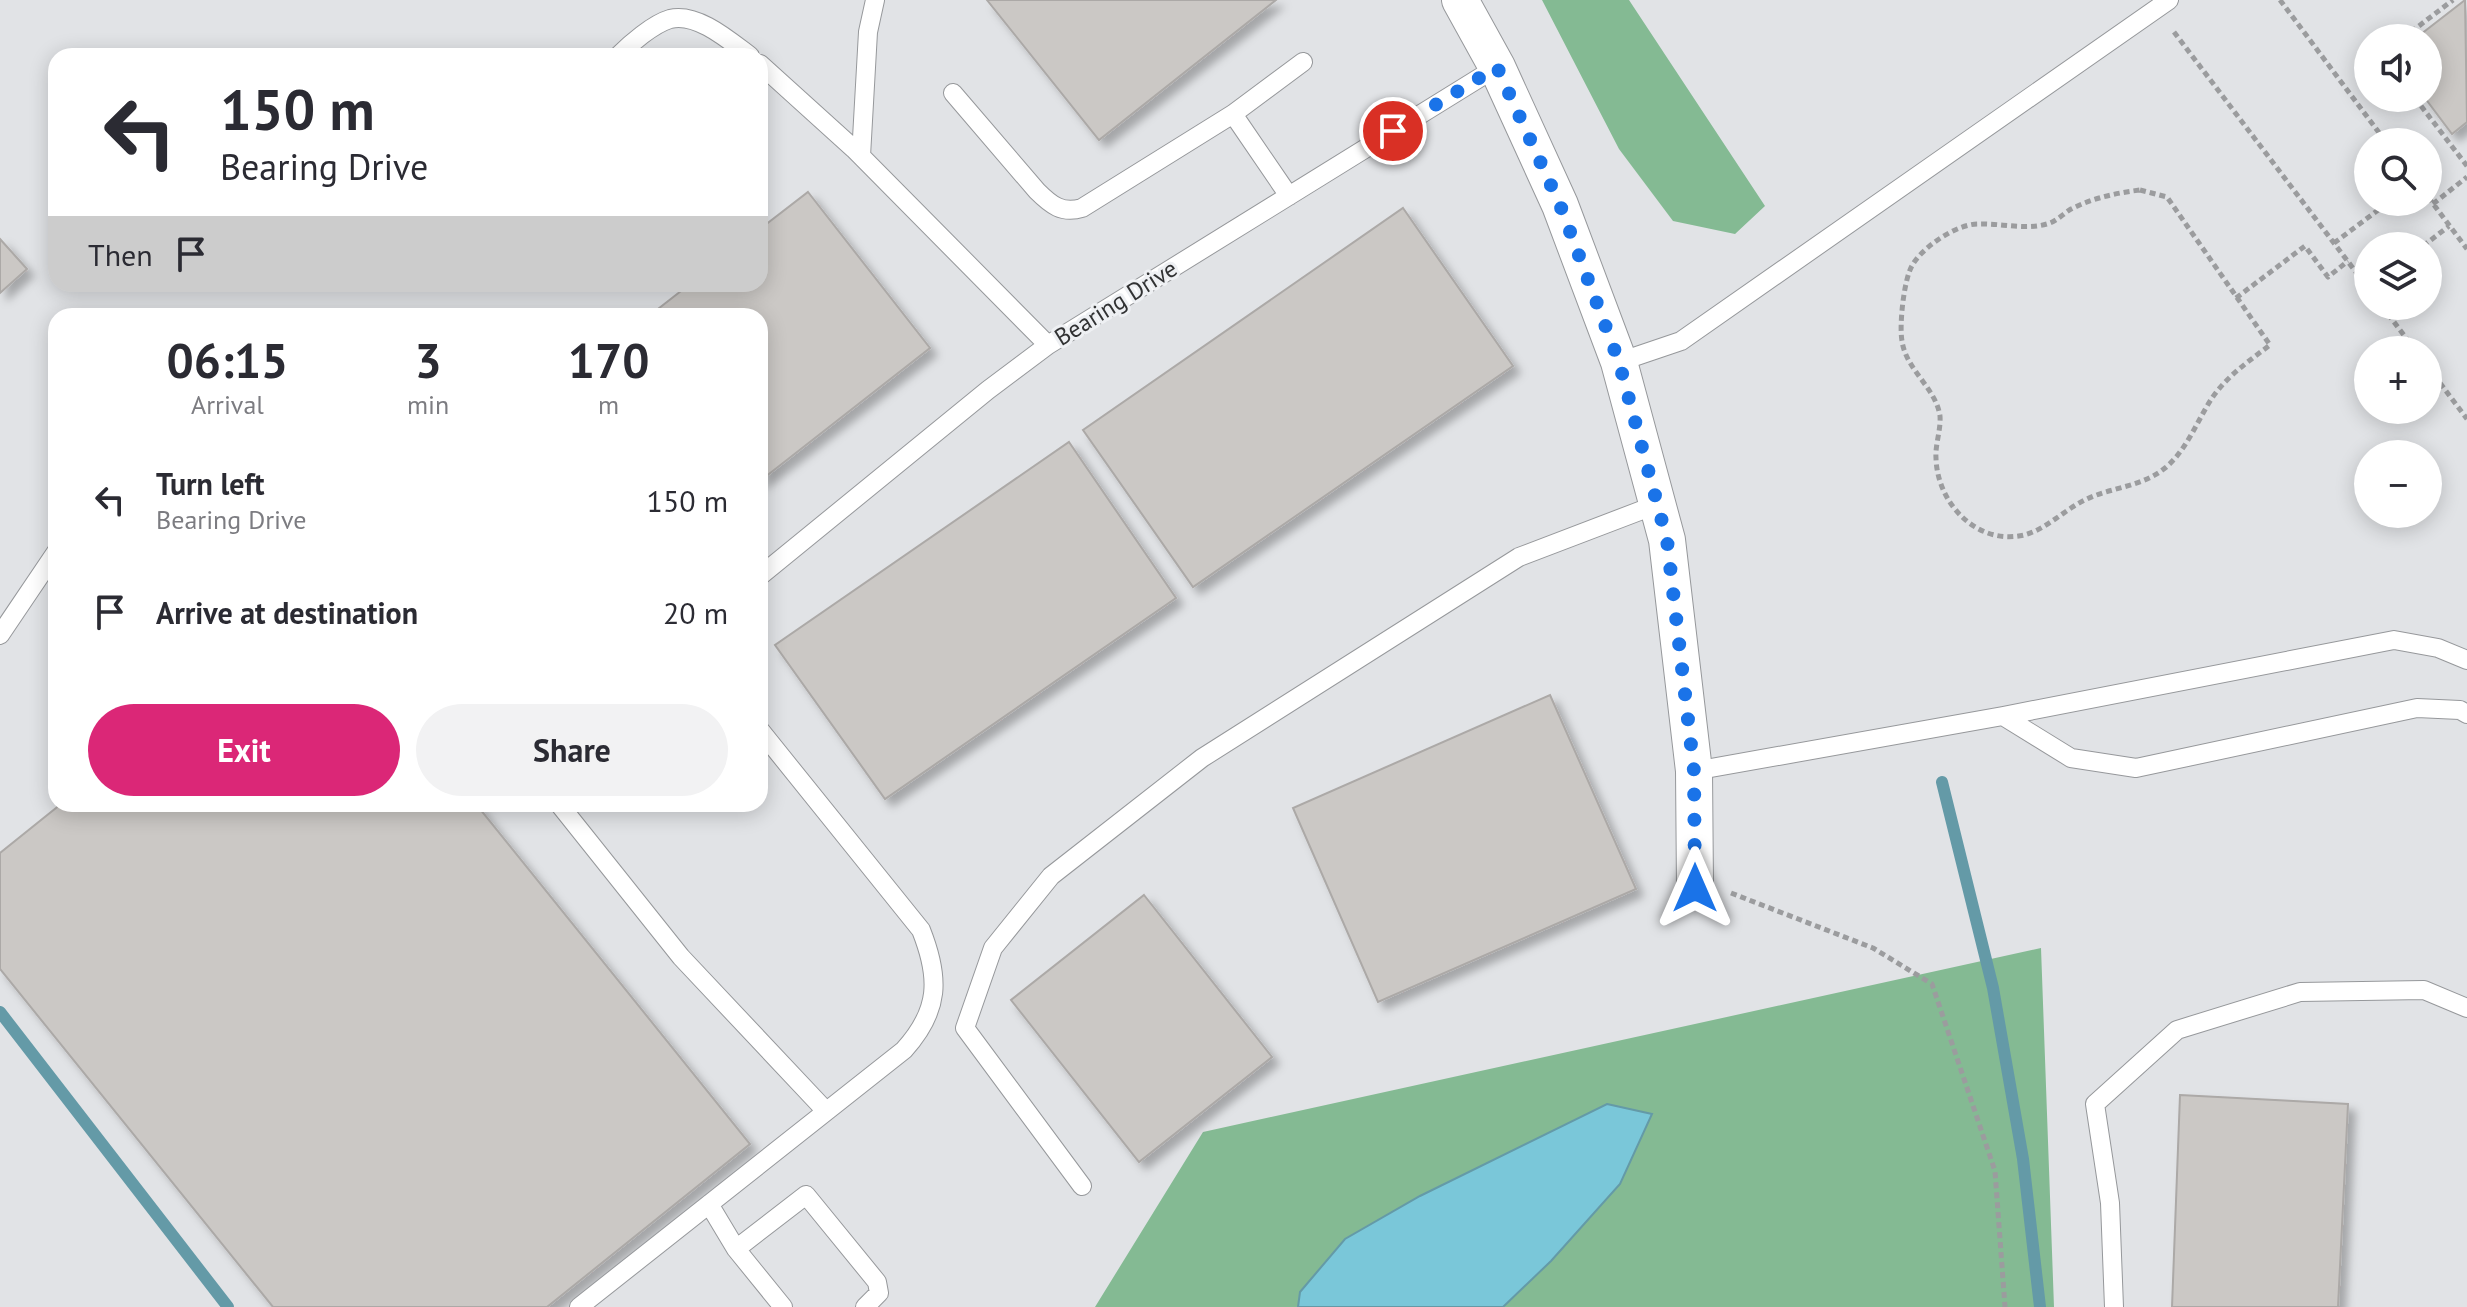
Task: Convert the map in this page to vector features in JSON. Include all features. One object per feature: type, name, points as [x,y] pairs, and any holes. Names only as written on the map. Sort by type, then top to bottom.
[{"type":"street","points":[[1460,0],[1497,67],[1560,205],[1619,362],[1658,504],[1667,540],[1694,771],[1695,888]]},
{"type":"lane","points":[[861,156],[868,32],[875,0]]},
{"type":"lane","points":[[1619,362],[1681,341],[2163,4]]},
{"type":"lane","points":[[627,48],[669,19],[684,18],[703,25],[738,48]]},
{"type":"lane","points":[[953,93],[1037,191],[1048,202],[1070,212],[1082,208],[1233,114],[1303,62]]},
{"type":"lane","name":"Bearing Drive","points":[[768,569],[988,390],[1048,345],[1497,67]]},
{"type":"lane","points":[[768,71],[861,156],[1048,345]]},
{"type":"lane","points":[[1233,114],[1289,196]]},
{"type":"lane","points":[[1082,1186],[965,1028],[993,948],[1051,876],[1202,758],[1511,562],[1658,504]]},
{"type":"lane","points":[[0,635],[48,564]]},
{"type":"lane","points":[[1694,771],[2003,716],[2394,640],[2438,648],[2467,660]]},
{"type":"lane","points":[[2003,716],[2071,758],[2136,768],[2417,708],[2460,710],[2467,714]]},
{"type":"lane","points":[[579,1307],[904,1050],[920,1032],[932,1006],[935,980],[930,953],[921,930],[768,740]]},
{"type":"lane","points":[[565,812],[681,957],[825,1110]]},
{"type":"lane","points":[[2114,1307],[2110,1203],[2095,1104],[2177,1030],[2300,992],[2424,990],[2467,1008]]},
{"type":"lane","points":[[736,1249],[806,1195],[877,1282],[879,1293],[865,1307]]},
{"type":"lane","points":[[709,1204],[736,1249],[783,1307]]},
{"type":"path","points":[[2280,0],[2376,128]]},
{"type":"path","points":[[2421,24],[2453,0]]},
{"type":"path","points":[[2163,4],[2354,269]]},
{"type":"path","points":[[2426,112],[2467,166]]},
{"type":"path","points":[[2442,197],[2467,177]]},
{"type":"path","points":[[2140,190],[2167,197],[2236,298],[2270,345],[2235,371],[2213,396],[2180,452],[2165,468],[2144,481],[2088,499],[2042,528],[2023,535],[2000,537],[1975,529],[1959,515],[1944,491],[1935,460],[1940,416],[1902,344],[1903,308],[1912,264],[1931,245],[1955,229],[1966,226],[2026,227],[2051,222],[2106,195],[2140,190]]},
{"type":"path","points":[[2334,243],[2370,216]]},
{"type":"path","points":[[2442,216],[2467,249]]},
{"type":"path","points":[[2441,232],[2449,226]]},
{"type":"path","points":[[2236,298],[2305,246],[2328,277],[2348,261]]},
{"type":"path","points":[[2442,386],[2467,419]]},
{"type":"path","points":[[1732,894],[1873,948],[1932,984],[1995,1171],[2005,1307]]},
{"type":"green space","points":[[1542,0],[1629,0],[1765,206],[1735,234],[1673,221],[1619,149]]},
{"type":"green space","points":[[2041,948],[2054,1307],[1095,1307],[1203,1132]]},
{"type":"water","points":[[1607,1104],[1652,1114],[1620,1184],[1551,1261],[1503,1307],[1298,1307],[1300,1292],[1345,1239],[1420,1196]]},
{"type":"building","points":[[987,0],[1276,0],[1099,140]]},
{"type":"building","points":[[2465,0],[2467,122],[2452,134],[2436,112],[2442,112],[2442,24],[2434,24]]},
{"type":"building","points":[[808,192],[930,348],[768,475],[768,308],[659,308],[680,292],[768,292],[768,223]]},
{"type":"building","points":[[1403,208],[1513,366],[1193,587],[1083,430]]},
{"type":"building","points":[[0,239],[27,269],[0,293]]},
{"type":"building","points":[[1069,442],[1176,598],[885,799],[775,645]]},
{"type":"building","points":[[1550,695],[1636,889],[1378,1002],[1293,808]]},
{"type":"building","points":[[51,812],[482,812],[750,1144],[547,1307],[273,1307],[0,969],[0,853]]},
{"type":"building","points":[[1144,895],[1272,1057],[1139,1162],[1011,1000]]},
{"type":"building","points":[[2180,1095],[2348,1104],[2338,1307],[2172,1307]]},
{"type":"waterway","points":[[1942,782],[1993,988],[2023,1159],[2040,1307]]},
{"type":"waterway","points":[[0,1012],[228,1307]]},
{"type":"route","points":[[1393,131],[1497,67],[1560,205],[1619,362],[1667,540],[1694,771],[1695,888]]}]
